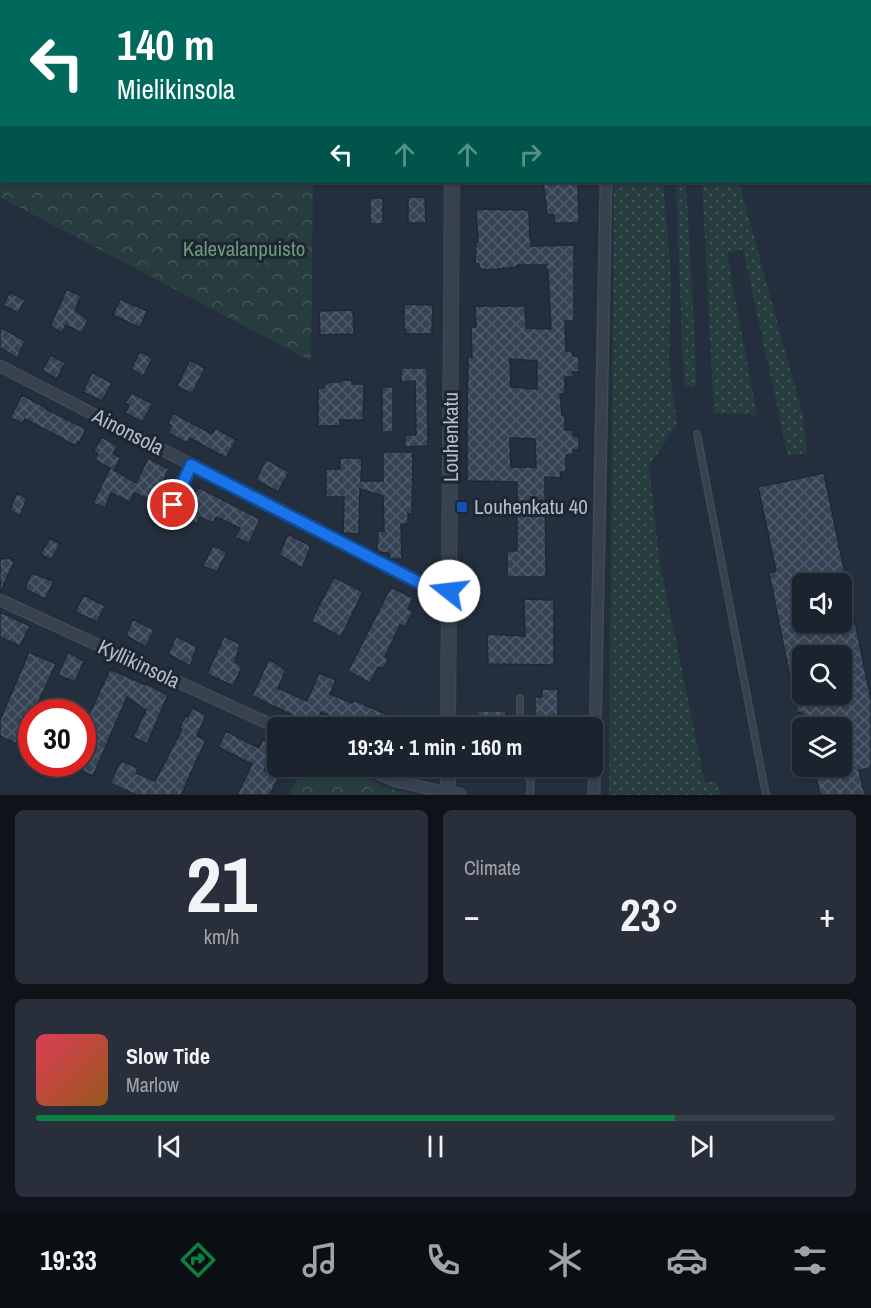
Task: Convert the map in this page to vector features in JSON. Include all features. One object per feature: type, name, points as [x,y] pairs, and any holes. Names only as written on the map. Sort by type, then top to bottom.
[{"type":"street","name":"Louhenkatu","points":[[448,717],[453,183]]},
{"type":"street","points":[[594,795],[606,183]]},
{"type":"street","name":"Ainonsola","points":[[0,366],[418,582],[449,591]]},
{"type":"street","points":[[173,505],[191,465]]},
{"type":"street","name":"Kyllikinsola","points":[[0,600],[267,723]]},
{"type":"street","points":[[387,777],[451,794],[449,777]]},
{"type":"lane","points":[[696,434],[766,795]]},
{"type":"lane","points":[[520,698],[520,717]]},
{"type":"lane","points":[[528,777],[531,782],[530,795]]},
{"type":"green space","name":"Kalevalanpuisto","points":[[0,183],[313,183],[311,361],[0,197]]},
{"type":"green space","points":[[614,183],[663,183],[671,275],[669,364],[677,424],[649,466],[660,564],[705,783],[716,781],[721,795],[609,795]]},
{"type":"green space","points":[[676,183],[686,183],[695,346],[696,383],[693,388],[685,385]]},
{"type":"green space","points":[[702,183],[739,183],[803,416],[807,453],[788,456],[743,249],[727,254],[757,415],[714,413]]},
{"type":"green space","points":[[298,777],[363,777],[387,788],[415,795],[289,795]]},
{"type":"building","points":[[543,183],[578,183],[579,223],[555,223],[554,215],[547,214]]},
{"type":"building","points":[[408,197],[425,197],[426,223],[408,223]]},
{"type":"building","points":[[370,198],[383,198],[383,224],[370,224]]},
{"type":"building","points":[[476,209],[529,210],[531,246],[574,245],[574,321],[565,321],[566,351],[571,351],[573,356],[579,357],[579,372],[573,372],[573,377],[565,377],[565,394],[560,394],[562,415],[565,415],[565,430],[573,430],[573,436],[579,436],[579,450],[573,450],[573,455],[566,455],[566,472],[560,472],[561,478],[545,477],[546,577],[507,577],[507,551],[517,551],[517,482],[467,481],[467,415],[468,357],[472,357],[471,327],[476,327],[475,306],[525,306],[526,328],[551,329],[548,270],[546,265],[479,269],[479,264],[475,264],[476,242],[478,242]],"holes":[[[510,359],[537,361],[537,389],[511,387]],[[510,438],[535,439],[536,467],[511,467]]]},
{"type":"building","points":[[67,289],[81,296],[75,310],[88,320],[82,333],[66,325],[62,333],[50,326]]},
{"type":"building","points":[[10,292],[25,300],[18,313],[3,305]]},
{"type":"building","points":[[120,299],[147,311],[140,328],[113,315]]},
{"type":"building","points":[[404,304],[433,305],[432,334],[406,334]]},
{"type":"building","points":[[353,310],[354,334],[320,335],[319,311]]},
{"type":"building","points":[[0,327],[25,341],[17,358],[0,348]]},
{"type":"building","points":[[140,351],[153,358],[143,376],[131,369]]},
{"type":"building","points":[[51,355],[65,363],[57,379],[42,370]]},
{"type":"building","points":[[190,360],[205,368],[192,394],[177,386]]},
{"type":"building","points":[[401,368],[427,368],[428,446],[405,447],[405,435],[416,435],[415,381],[401,382]]},
{"type":"building","points":[[92,372],[112,383],[102,401],[83,392]]},
{"type":"building","points":[[341,380],[351,380],[353,384],[364,384],[363,420],[340,420],[340,426],[318,426],[318,388],[324,388],[326,382],[341,382]]},
{"type":"building","points":[[382,387],[393,387],[393,432],[382,432]]},
{"type":"building","points":[[132,393],[153,404],[142,422],[125,413],[129,405],[125,403]]},
{"type":"building","points":[[22,395],[86,429],[79,443],[76,446],[25,419],[22,423],[10,418]]},
{"type":"building","points":[[173,413],[212,434],[216,428],[236,440],[226,458],[190,438],[187,443],[168,433],[172,426],[168,424]]},
{"type":"building","points":[[102,437],[118,446],[113,453],[121,458],[114,470],[136,483],[148,458],[169,469],[162,484],[166,487],[158,503],[134,493],[130,502],[111,493],[105,508],[93,503],[110,468],[95,460],[98,454],[93,451]]},
{"type":"building","points":[[383,452],[413,452],[412,514],[408,514],[408,524],[401,524],[402,559],[390,559],[389,553],[377,552],[378,531],[384,531],[383,496],[360,489],[359,534],[343,533],[344,497],[326,497],[326,469],[340,469],[340,458],[362,458],[361,481],[383,481]]},
{"type":"building","points":[[266,459],[289,472],[278,492],[256,480]]},
{"type":"building","points":[[824,473],[845,573],[792,573],[792,633],[852,633],[852,608],[871,699],[871,768],[859,770],[865,795],[820,795],[816,777],[852,777],[852,717],[803,717],[802,712],[797,713],[795,705],[852,705],[852,645],[792,645],[792,688],[769,573],[776,571],[758,487]]},
{"type":"building","points":[[198,487],[260,519],[249,544],[235,537],[240,528],[216,517],[213,523],[200,517],[197,524],[183,518]]},
{"type":"building","points":[[17,493],[27,498],[20,516],[10,510]]},
{"type":"building","points":[[288,534],[311,546],[302,568],[279,555]]},
{"type":"building","points":[[50,538],[60,544],[51,560],[40,554]]},
{"type":"building","points":[[213,545],[227,552],[217,572],[203,566]]},
{"type":"building","points":[[0,558],[10,558],[14,562],[0,593]]},
{"type":"building","points":[[31,573],[54,581],[45,599],[25,589]]},
{"type":"building","points":[[334,577],[363,592],[341,637],[311,621]]},
{"type":"building","points":[[391,587],[413,598],[408,609],[413,611],[405,627],[400,625],[385,657],[389,659],[383,669],[378,667],[370,683],[348,671]]},
{"type":"building","points":[[84,595],[105,606],[97,622],[75,612]]},
{"type":"building","points":[[524,599],[554,600],[554,665],[488,664],[487,634],[525,636]]},
{"type":"building","points":[[0,612],[30,626],[20,646],[0,637]]},
{"type":"building","points":[[133,619],[154,630],[146,647],[126,636]]},
{"type":"building","points":[[176,636],[197,647],[190,666],[168,654]]},
{"type":"building","points":[[224,636],[240,644],[235,662],[242,667],[233,686],[207,674]]},
{"type":"building","points":[[29,652],[56,664],[40,699],[18,699],[18,744],[0,736],[0,720]]},
{"type":"building","points":[[68,652],[84,661],[75,682],[58,675]]},
{"type":"building","points":[[269,659],[286,670],[278,688],[307,701],[319,673],[336,680],[330,694],[352,703],[354,700],[392,717],[333,717],[321,712],[319,717],[296,717],[252,696]]},
{"type":"building","points":[[110,669],[168,695],[147,744],[133,737],[146,710],[127,697],[96,769],[96,700]]},
{"type":"building","points":[[542,689],[558,689],[558,717],[535,717],[535,697],[542,697]]},
{"type":"building","points":[[192,708],[206,715],[197,736],[206,740],[181,795],[136,795],[110,783],[121,761],[138,768],[136,773],[155,781],[182,729],[179,729],[185,716],[188,717]]},
{"type":"building","points":[[477,711],[506,711],[506,717],[477,717]]},
{"type":"building","points":[[226,731],[259,748],[263,739],[267,741],[267,763],[264,770],[267,772],[267,777],[278,778],[270,795],[237,795],[252,764],[218,747]]},
{"type":"place","name":"Louhenkatu 40","points":[[462,507]]},
{"type":"route","points":[[173,505],[191,465],[418,582],[449,591]]}]
